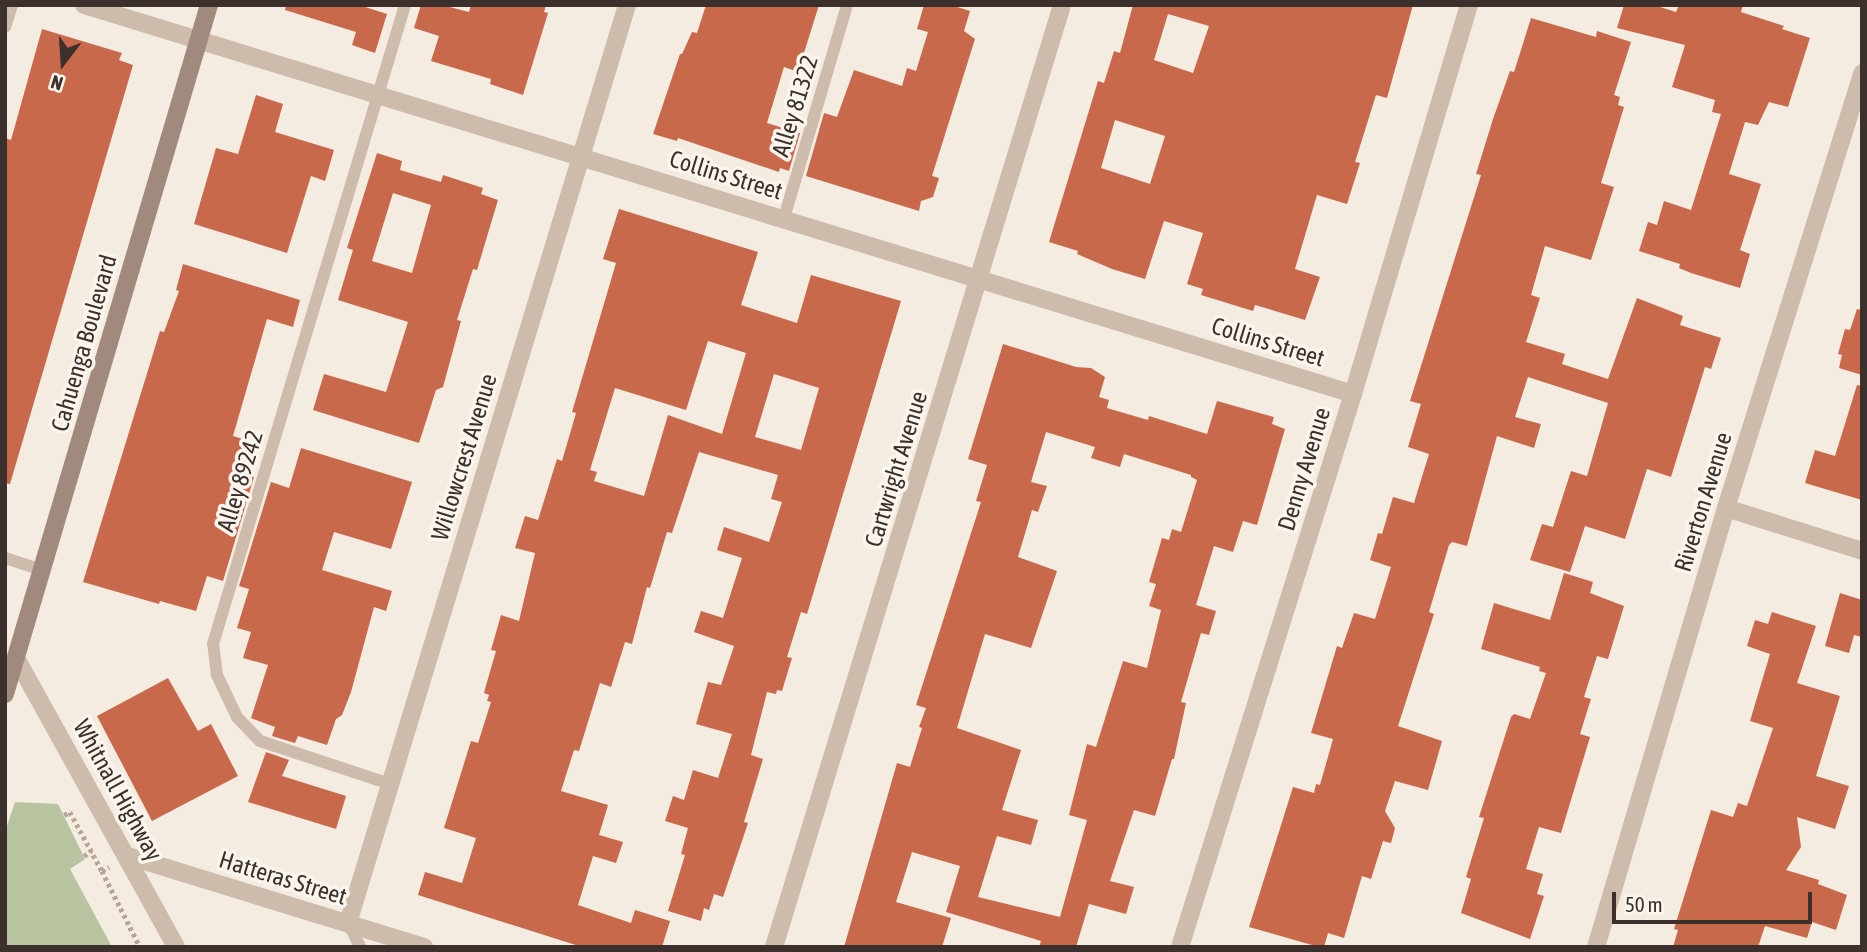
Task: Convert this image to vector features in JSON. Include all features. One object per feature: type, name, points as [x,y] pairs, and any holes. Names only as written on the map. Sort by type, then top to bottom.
[{"type":"main road","name":"Cahuenga Boulevard","points":[[5,694],[209,5]]},
{"type":"street","name":"Collins Street","points":[[84,5],[1353,394]]},
{"type":"street","name":"Willowcrest Avenue","points":[[348,923],[627,5]]},
{"type":"street","name":"Cartwright Avenue","points":[[774,947],[1062,5]]},
{"type":"street","name":"Denny Avenue","points":[[1180,947],[1353,394],[1469,5]]},
{"type":"street","name":"Riverton Avenue","points":[[1596,947],[1726,508],[1862,73]]},
{"type":"street","points":[[1726,508],[1862,551]]},
{"type":"street","name":"Whitnall Highway","points":[[16,658],[176,947]]},
{"type":"street","name":"Hatteras Street","points":[[128,856],[424,947]]},
{"type":"lane","points":[[5,27],[12,5]]},
{"type":"lane","name":"Alley 89242","points":[[390,784],[260,741],[237,716],[216,675],[213,644],[405,5]]},
{"type":"lane","name":"Alley 81322","points":[[784,218],[847,5]]},
{"type":"lane","points":[[5,558],[43,570]]},
{"type":"lane","points":[[348,923],[360,947]]},
{"type":"path","points":[[83,856],[91,851]]},
{"type":"path","points":[[102,871],[140,947]]},
{"type":"green space","points":[[15,802],[58,804],[85,859],[70,869],[112,947],[5,947],[5,832]]},
{"type":"building","points":[[286,5],[359,5],[387,14],[375,53],[352,45],[356,32],[285,10]]},
{"type":"building","points":[[421,5],[442,5],[469,12],[471,5],[546,5],[544,12],[548,13],[523,95],[490,84],[491,79],[431,61],[439,36],[414,28]]},
{"type":"building","points":[[706,5],[819,5],[798,72],[784,67],[767,123],[800,133],[789,171],[780,168],[779,172],[678,138],[677,141],[653,134],[680,54],[692,32],[697,33]]},
{"type":"building","points":[[924,5],[951,5],[970,11],[964,31],[975,39],[932,176],[939,178],[933,197],[921,201],[919,211],[806,176],[824,113],[837,117],[854,70],[902,86],[907,68],[916,71],[928,32],[917,29]]},
{"type":"building","points":[[1133,5],[1413,5],[1387,98],[1376,95],[1355,162],[1360,163],[1347,204],[1317,195],[1295,269],[1320,277],[1305,320],[1255,305],[1253,311],[1201,295],[1203,289],[1187,284],[1203,233],[1164,221],[1145,279],[1112,269],[1077,254],[1078,251],[1049,242],[1098,81],[1104,83],[1114,51],[1120,53]],"holes":[[[1168,14],[1209,26],[1193,73],[1154,60]],[[1115,120],[1165,136],[1150,184],[1101,168]]]},
{"type":"building","points":[[1624,5],[1654,5],[1676,12],[1679,5],[1743,5],[1741,12],[1810,38],[1788,107],[1769,102],[1758,125],[1745,122],[1729,174],[1761,184],[1740,250],[1750,254],[1740,288],[1691,273],[1679,268],[1680,264],[1639,251],[1648,222],[1657,225],[1664,201],[1691,210],[1721,114],[1712,112],[1715,100],[1672,87],[1685,45],[1617,28]]},
{"type":"building","points":[[1531,18],[1596,37],[1597,31],[1631,42],[1614,95],[1620,97],[1618,105],[1624,107],[1601,183],[1614,187],[1591,260],[1545,246],[1531,295],[1540,298],[1526,342],[1565,354],[1562,364],[1608,379],[1637,298],[1683,316],[1680,325],[1721,338],[1711,369],[1705,367],[1671,477],[1647,469],[1625,539],[1585,526],[1570,572],[1530,560],[1542,524],[1553,527],[1571,471],[1587,476],[1608,403],[1528,377],[1515,417],[1541,424],[1534,448],[1497,436],[1467,546],[1452,542],[1449,545],[1429,612],[1434,614],[1398,726],[1442,741],[1428,790],[1395,781],[1385,811],[1395,828],[1391,843],[1383,841],[1371,879],[1362,876],[1344,938],[1328,933],[1324,947],[1319,947],[1249,927],[1293,787],[1314,793],[1316,784],[1320,785],[1333,739],[1311,733],[1337,646],[1342,648],[1354,613],[1375,619],[1391,567],[1370,560],[1378,533],[1382,534],[1393,497],[1414,503],[1429,454],[1408,447],[1421,404],[1410,401],[1481,175],[1476,174],[1493,119],[1510,71],[1514,72]]},
{"type":"building","points":[[42,29],[122,53],[119,60],[133,65],[10,484],[5,483],[5,138],[11,140]]},
{"type":"building","points":[[256,95],[283,104],[275,132],[334,150],[325,181],[311,176],[287,253],[194,224],[216,148],[238,154]]},
{"type":"building","points":[[377,153],[402,161],[400,170],[441,182],[443,175],[483,188],[481,194],[498,200],[477,270],[473,269],[457,320],[461,321],[443,387],[436,390],[419,443],[313,410],[324,374],[386,392],[408,322],[338,300],[353,250],[347,248]],"holes":[[[393,193],[431,205],[412,273],[372,261]]]},
{"type":"building","points":[[619,209],[758,252],[741,305],[797,323],[811,275],[901,301],[807,614],[801,612],[787,657],[792,658],[782,691],[777,690],[776,694],[767,692],[751,755],[763,759],[744,822],[748,823],[723,897],[714,894],[709,910],[704,908],[701,921],[668,911],[685,855],[681,854],[688,828],[665,821],[673,796],[684,800],[693,770],[718,778],[732,734],[696,724],[708,682],[721,685],[734,646],[694,632],[701,611],[723,618],[742,558],[717,550],[724,527],[769,542],[782,502],[771,499],[778,475],[699,452],[672,533],[667,532],[650,588],[647,587],[632,644],[625,642],[611,687],[600,683],[579,751],[574,750],[561,791],[608,805],[599,835],[623,842],[616,863],[593,856],[578,905],[631,923],[635,910],[670,921],[662,947],[582,947],[418,895],[425,872],[462,883],[476,838],[444,828],[471,741],[478,743],[491,702],[487,701],[489,695],[484,693],[496,651],[491,650],[501,615],[519,621],[535,553],[515,548],[525,516],[538,520],[557,459],[562,461],[576,413],[572,412],[616,263],[603,259]],"holes":[[[708,341],[746,353],[722,434],[668,415],[644,496],[594,481],[597,472],[590,470],[615,388],[686,410]],[[774,374],[819,388],[801,450],[755,437]]]},
{"type":"building","points":[[183,264],[300,300],[293,327],[267,319],[233,436],[246,440],[237,470],[254,477],[223,581],[207,576],[196,611],[160,601],[159,604],[83,582],[160,331],[164,332],[179,291],[176,290]]},
{"type":"building","points":[[1857,309],[1862,310],[1862,375],[1839,368],[1842,355],[1838,354],[1845,329],[1850,330]]},
{"type":"building","points":[[1003,344],[1076,367],[1091,368],[1105,377],[1099,397],[1109,400],[1107,408],[1148,420],[1149,416],[1207,434],[1217,401],[1274,417],[1272,424],[1285,429],[1257,525],[1243,521],[1233,552],[1214,546],[1196,605],[1216,611],[1209,635],[1201,633],[1181,702],[1186,703],[1174,759],[1155,816],[1134,810],[1110,881],[1134,887],[1126,914],[1089,904],[1076,947],[1039,947],[1041,941],[946,912],[960,866],[912,852],[896,902],[951,918],[942,947],[844,947],[897,763],[910,767],[926,708],[916,705],[981,502],[976,501],[987,465],[968,459]],"holes":[[[1046,432],[1095,447],[1091,458],[1120,467],[1124,454],[1191,475],[1197,480],[1181,532],[1172,529],[1169,540],[1162,538],[1149,582],[1156,584],[1149,606],[1161,610],[1147,668],[1123,661],[1096,747],[1087,744],[1069,815],[1087,820],[1060,917],[978,897],[997,836],[1031,845],[1038,820],[1002,810],[1021,750],[957,728],[985,634],[1031,648],[1057,571],[1018,557],[1032,510],[1038,512],[1047,486],[1031,482]]]},
{"type":"building","points":[[1857,385],[1862,386],[1862,500],[1805,483],[1815,450],[1835,456]]},
{"type":"building","points":[[301,448],[412,482],[391,549],[334,532],[322,570],[392,591],[386,611],[374,607],[351,692],[342,715],[336,719],[327,745],[298,736],[295,743],[272,736],[275,727],[251,718],[268,665],[243,658],[251,632],[237,628],[249,589],[239,586],[271,482],[289,488]]},
{"type":"building","points":[[1564,573],[1593,582],[1590,593],[1624,606],[1608,659],[1597,656],[1584,697],[1591,699],[1580,734],[1590,737],[1561,833],[1539,827],[1526,869],[1543,874],[1537,894],[1544,896],[1530,939],[1461,913],[1471,879],[1466,877],[1484,818],[1479,817],[1511,717],[1514,714],[1530,719],[1546,673],[1539,671],[1540,667],[1481,649],[1494,603],[1550,620]]},
{"type":"building","points":[[1840,593],[1862,600],[1862,637],[1854,635],[1849,653],[1825,646]]},
{"type":"building","points":[[1772,612],[1816,626],[1797,683],[1840,696],[1816,776],[1849,786],[1835,829],[1797,817],[1801,847],[1786,870],[1819,880],[1818,884],[1847,895],[1836,930],[1812,922],[1807,938],[1765,926],[1758,947],[1673,947],[1678,930],[1674,929],[1711,810],[1733,817],[1738,803],[1747,806],[1773,728],[1750,721],[1770,654],[1747,646],[1755,620],[1768,624]]},
{"type":"building","points":[[168,678],[198,731],[211,724],[238,776],[152,821],[97,716]]},
{"type":"building","points":[[266,752],[289,760],[282,776],[346,796],[336,829],[248,802]]}]
